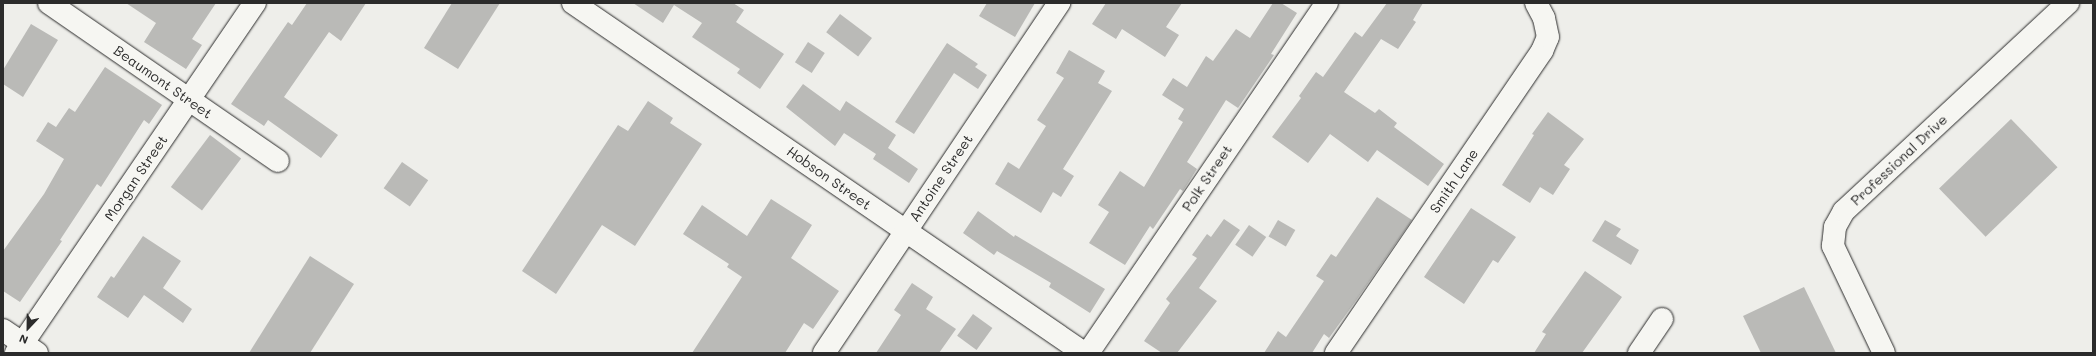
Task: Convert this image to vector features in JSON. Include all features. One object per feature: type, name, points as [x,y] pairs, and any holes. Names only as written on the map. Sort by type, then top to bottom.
[{"type":"street","name":"Beaumont Street","points":[[49,3],[278,161]]},
{"type":"street","name":"Morgan Street","points":[[25,350],[189,100],[256,3]]},
{"type":"street","name":"Antoine Street","points":[[824,353],[1059,3]]},
{"type":"street","name":"Polk Street","points":[[1088,353],[1327,3]]},
{"type":"street","name":"Smith Lane","points":[[1336,353],[1542,51],[1548,37],[1544,18],[1536,3]]},
{"type":"street","name":"Professional Drive","points":[[1884,353],[1833,246],[1835,227],[1844,211],[2068,3]]},
{"type":"street","name":"Hobson Street","points":[[580,5],[1084,353]]},
{"type":"street","points":[[1639,353],[1662,319]]},
{"type":"street","points":[[3,330],[25,350]]},
{"type":"building","points":[[126,3],[216,3],[192,39],[202,45],[186,69],[144,42],[156,23]]},
{"type":"building","points":[[307,3],[366,3],[341,41],[329,32],[284,97],[338,135],[321,158],[268,120],[264,126],[231,104],[288,22],[292,25]]},
{"type":"building","points":[[452,3],[500,3],[458,69],[424,48]]},
{"type":"building","points":[[633,3],[733,3],[744,10],[736,22],[784,54],[760,89],[737,73],[740,69],[692,37],[702,23],[674,5],[663,23]]},
{"type":"building","points":[[987,3],[1035,3],[1015,37],[979,16]]},
{"type":"building","points":[[1106,3],[1182,3],[1166,27],[1179,35],[1165,57],[1122,29],[1116,39],[1092,24]]},
{"type":"building","points":[[1273,3],[1281,3],[1297,13],[1271,54],[1274,55],[1238,108],[1226,100],[1187,162],[1197,169],[1183,191],[1180,189],[1153,229],[1150,226],[1125,265],[1089,243],[1109,212],[1098,205],[1120,171],[1144,187],[1183,122],[1178,119],[1184,109],[1162,95],[1173,78],[1187,87],[1206,56],[1213,61],[1236,29],[1250,38]]},
{"type":"building","points":[[1387,3],[1423,3],[1413,20],[1416,22],[1398,49],[1381,39],[1344,92],[1375,113],[1379,109],[1397,123],[1394,127],[1444,164],[1428,186],[1377,150],[1368,162],[1330,134],[1308,163],[1272,137],[1301,98],[1299,96],[1316,72],[1323,77],[1355,32],[1362,37]]},
{"type":"building","points":[[840,14],[872,38],[858,56],[826,32]]},
{"type":"building","points":[[31,24],[58,40],[23,97],[3,84],[3,70]]},
{"type":"building","points":[[808,42],[825,53],[812,73],[795,62]]},
{"type":"building","points":[[947,43],[978,64],[975,67],[987,75],[978,89],[954,73],[914,134],[895,122]]},
{"type":"building","points":[[1069,50],[1105,71],[1098,83],[1112,91],[1063,169],[1074,176],[1061,197],[1053,192],[1041,213],[995,184],[1008,162],[1019,169],[1046,126],[1037,120],[1064,78],[1056,73]]},
{"type":"building","points":[[105,67],[162,105],[149,124],[144,120],[101,187],[97,184],[60,240],[62,241],[20,302],[3,291],[3,251],[44,194],[64,159],[36,141],[48,122],[56,127],[69,108],[75,112]]},
{"type":"building","points":[[803,84],[840,111],[846,101],[896,135],[888,148],[918,169],[909,183],[873,159],[876,154],[844,133],[835,146],[786,107]]},
{"type":"building","points":[[648,101],[673,118],[670,123],[702,144],[635,246],[602,225],[556,294],[522,271],[618,125],[628,131]]},
{"type":"building","points":[[1548,112],[1584,139],[1564,165],[1570,169],[1553,195],[1540,187],[1530,203],[1502,185],[1534,135],[1532,134]]},
{"type":"building","points":[[2011,119],[2058,167],[1986,237],[1939,188]]},
{"type":"building","points":[[210,135],[241,158],[202,210],[171,187]]},
{"type":"building","points":[[402,162],[428,180],[410,207],[384,188]]},
{"type":"building","points":[[1377,197],[1412,220],[1329,338],[1324,334],[1312,353],[1264,353],[1278,331],[1286,337],[1324,281],[1316,276],[1331,254],[1336,257]]},
{"type":"building","points":[[771,199],[812,225],[791,258],[839,291],[813,329],[804,323],[785,353],[692,353],[742,277],[727,267],[729,264],[683,234],[702,205],[747,236]]},
{"type":"building","points":[[1471,208],[1516,237],[1498,263],[1493,260],[1464,304],[1424,277]]},
{"type":"building","points":[[978,211],[1014,237],[1015,235],[1105,289],[1090,313],[1049,287],[1051,283],[997,251],[994,255],[963,233]]},
{"type":"building","points":[[1224,219],[1240,230],[1199,288],[1217,301],[1177,353],[1162,353],[1144,341],[1170,303],[1166,299],[1197,258],[1192,255],[1207,234],[1211,237]]},
{"type":"building","points":[[1278,220],[1295,230],[1286,246],[1268,236]]},
{"type":"building","points":[[1605,220],[1621,229],[1616,236],[1639,250],[1631,265],[1592,241]]},
{"type":"building","points":[[1249,225],[1266,237],[1252,257],[1235,245]]},
{"type":"building","points":[[143,236],[181,261],[163,288],[192,309],[183,323],[144,295],[128,318],[97,297],[111,276],[114,278]]},
{"type":"building","points":[[310,256],[354,284],[310,353],[249,353]]},
{"type":"building","points":[[1585,271],[1622,297],[1582,353],[1534,353],[1546,334],[1542,332]]},
{"type":"building","points":[[912,283],[933,297],[926,309],[956,329],[939,353],[876,353],[901,315],[894,310]]},
{"type":"building","points":[[1804,287],[1836,353],[1761,353],[1743,316]]},
{"type":"building","points":[[973,314],[992,328],[977,350],[957,336]]}]
